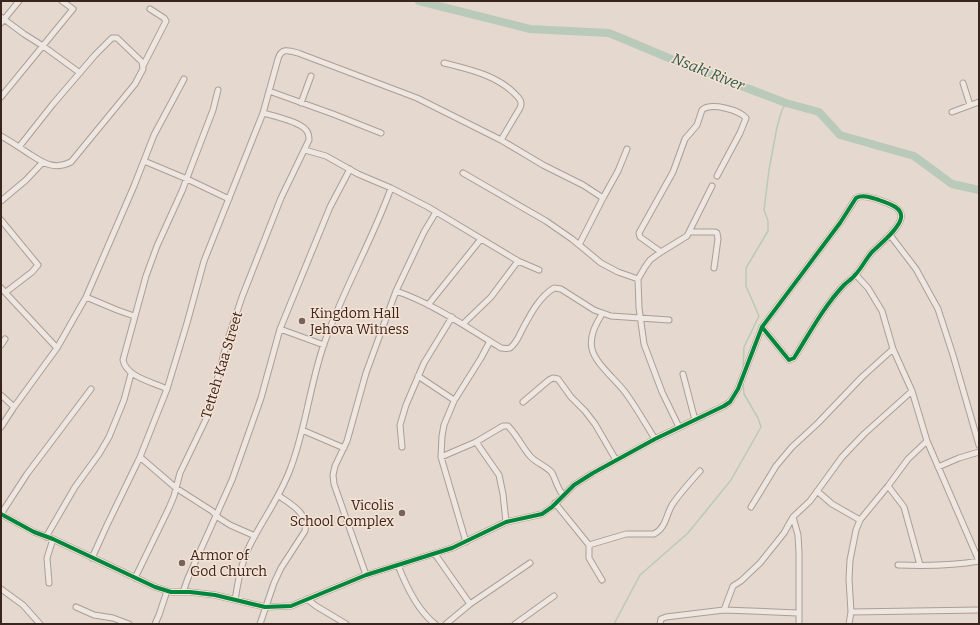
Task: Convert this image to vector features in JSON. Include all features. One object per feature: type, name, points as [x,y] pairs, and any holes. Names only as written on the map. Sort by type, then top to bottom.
[{"type":"street","points":[[19,1],[2,20],[43,46],[80,73]]},
{"type":"street","points":[[1,97],[73,9],[62,1]]},
{"type":"street","points":[[1,136],[42,163],[60,165],[71,162],[135,84],[143,69],[143,66],[166,21],[150,9]]},
{"type":"street","points":[[19,147],[52,104],[112,38],[116,38],[139,59],[143,66]]},
{"type":"street","points":[[92,558],[140,457],[167,389],[204,261],[263,113],[280,53],[282,51],[291,51],[417,98],[501,140],[543,165],[582,185],[602,198]]},
{"type":"street","points":[[444,63],[465,68],[502,82],[521,100],[522,105],[501,140]]},
{"type":"street","points":[[301,103],[311,76]]},
{"type":"street","points":[[1,427],[57,348],[86,297],[154,135],[184,78]]},
{"type":"street","points":[[963,83],[970,105]]},
{"type":"street","points":[[167,389],[132,374],[125,368],[123,360],[146,276],[157,246],[187,178],[218,90]]},
{"type":"street","points":[[269,91],[381,133]]},
{"type":"street","points":[[952,112],[979,102]]},
{"type":"street","points":[[661,252],[640,237],[639,233],[673,172],[685,140],[697,125],[702,110],[711,106],[736,112],[746,118],[737,140],[717,176]]},
{"type":"street","points":[[263,113],[296,124],[305,129],[309,136],[305,150],[326,156],[370,180],[391,188],[464,227],[518,261],[539,270]]},
{"type":"street","name":"Tetteh Kaa Street","points":[[135,578],[169,508],[180,473],[208,415],[227,342],[242,297],[278,205],[305,150]]},
{"type":"street","points":[[579,245],[602,198],[618,171],[627,150]]},
{"type":"street","points":[[144,161],[187,178],[229,200]]},
{"type":"street","points":[[2,198],[42,163]]},
{"type":"street","points":[[183,592],[232,480],[261,398],[280,329],[330,207],[350,169]]},
{"type":"street","points":[[463,172],[546,221],[601,263],[618,272],[638,279]]},
{"type":"street","points":[[678,427],[662,392],[644,344],[640,317],[638,279],[645,266],[661,252],[687,236],[712,186]]},
{"type":"street","points":[[235,600],[239,577],[249,548],[268,511],[278,496],[292,466],[324,345],[348,283],[384,208],[391,188]]},
{"type":"street","points":[[91,389],[27,474],[1,514],[34,532],[53,539],[135,578],[167,591],[215,595],[265,607],[291,606],[366,575],[435,554],[466,542],[506,522],[547,512],[574,485],[655,439],[730,402],[742,381],[762,327],[840,223],[856,198],[863,196],[868,197],[888,203],[897,208],[901,215],[901,220],[890,235],[872,252],[856,275],[830,302],[792,360],[789,360],[762,327]]},
{"type":"street","points":[[366,575],[334,484],[333,475],[347,441],[366,373],[396,291],[424,232],[436,212]]},
{"type":"street","points":[[1,220],[38,265],[32,272],[6,292]]},
{"type":"street","points":[[690,232],[717,233],[718,239],[714,268]]},
{"type":"street","points":[[890,235],[916,269],[938,309],[979,445]]},
{"type":"street","points":[[428,304],[481,239]]},
{"type":"street","points":[[463,324],[491,297],[518,261]]},
{"type":"street","points":[[856,275],[868,288],[878,303],[886,323],[893,349],[912,391],[927,441],[979,561],[962,564],[898,565]]},
{"type":"street","points":[[1,288],[57,348]]},
{"type":"street","points":[[396,291],[428,304],[501,348],[506,349],[510,347],[519,337],[537,305],[546,294],[554,288],[561,289],[602,314],[618,317],[640,317],[669,320]]},
{"type":"street","points":[[86,297],[134,316]]},
{"type":"street","points":[[602,314],[593,332],[592,349],[596,358],[634,405],[655,439]]},
{"type":"street","points":[[402,446],[400,430],[402,416],[418,376],[452,318]]},
{"type":"street","points":[[280,329],[324,345]]},
{"type":"street","points":[[1,345],[5,339]]},
{"type":"street","points":[[466,542],[441,457],[444,425],[454,400],[490,341]]},
{"type":"street","points":[[751,507],[776,466],[792,447],[818,423],[862,377],[893,349]]},
{"type":"street","points":[[46,537],[75,487],[99,454],[109,437],[124,400],[132,374]]},
{"type":"street","points":[[683,374],[695,420]]},
{"type":"street","points":[[418,376],[454,400]]},
{"type":"street","points":[[523,402],[549,380],[553,378],[558,379],[571,397],[595,424],[616,460]]},
{"type":"street","points":[[724,610],[733,586],[752,572],[760,563],[784,533],[793,518],[810,501],[842,457],[864,434],[912,391]]},
{"type":"street","points":[[1,396],[14,407]]},
{"type":"street","points":[[441,457],[476,442],[503,426],[508,426],[513,430],[529,456],[552,472],[559,491],[563,495]]},
{"type":"street","points":[[302,430],[344,448]]},
{"type":"street","points":[[849,624],[851,612],[849,579],[850,560],[856,530],[860,520],[908,459],[927,441]]},
{"type":"street","points":[[476,442],[499,475],[506,522]]},
{"type":"street","points":[[938,467],[959,458],[979,452]]},
{"type":"street","points":[[140,457],[176,488],[230,525],[255,536]]},
{"type":"street","points":[[589,544],[626,534],[654,534],[658,532],[666,521],[671,507],[683,490],[700,471]]},
{"type":"street","points":[[888,486],[904,507],[920,565]]},
{"type":"street","points":[[817,491],[832,504],[860,520]]},
{"type":"street","points":[[260,624],[274,583],[281,568],[305,531],[306,526],[302,513],[296,507],[278,496]]},
{"type":"street","points":[[555,504],[589,544],[590,558],[602,580]]},
{"type":"street","points":[[793,518],[798,535],[799,547],[799,624]]},
{"type":"street","points":[[49,583],[46,558],[53,539]]},
{"type":"street","points":[[435,554],[470,604]]},
{"type":"street","points":[[446,624],[470,604],[530,563]]},
{"type":"street","points":[[398,565],[411,594],[424,613],[435,624]]},
{"type":"street","points":[[1,589],[23,605],[40,624]]},
{"type":"street","points":[[155,624],[167,591]]},
{"type":"street","points":[[515,624],[554,596]]},
{"type":"street","points":[[307,599],[346,624]]},
{"type":"street","points":[[76,607],[94,615],[113,618],[129,624]]},
{"type":"street","points":[[660,624],[662,619],[666,617],[724,610],[798,613]]},
{"type":"street","points":[[851,612],[979,610]]},
{"type":"waterway","name":"Nsaki River","points":[[419,1],[530,29],[609,33],[676,61],[786,103],[819,112],[840,135],[914,156],[952,184],[979,190]]},
{"type":"waterway","points":[[743,370],[744,347],[759,316],[746,286],[746,268],[768,231],[768,221],[764,210],[769,170],[777,127],[782,110],[786,103]]},
{"type":"waterway","points":[[614,624],[640,575],[688,533],[731,480],[761,427],[758,418],[744,394],[743,382]]},
{"type":"cycle path","points":[[1,514],[34,532],[53,539],[155,587],[171,592],[190,592],[215,595],[265,607],[291,606],[366,575],[452,548],[506,522],[542,514],[552,507],[574,485],[593,473],[655,439],[724,406],[730,402],[738,389],[762,327],[840,223],[856,198],[865,196],[873,198],[890,204],[900,211],[901,218],[897,227],[837,293],[817,320],[794,358],[789,360],[762,327]]},
{"type":"place","name":"Kingdom Hall Jehova Witness","points":[[302,321]]},
{"type":"place","name":"Vicolis School Complex","points":[[402,513]]},
{"type":"place","name":"Armor of God Church","points":[[182,563]]}]
